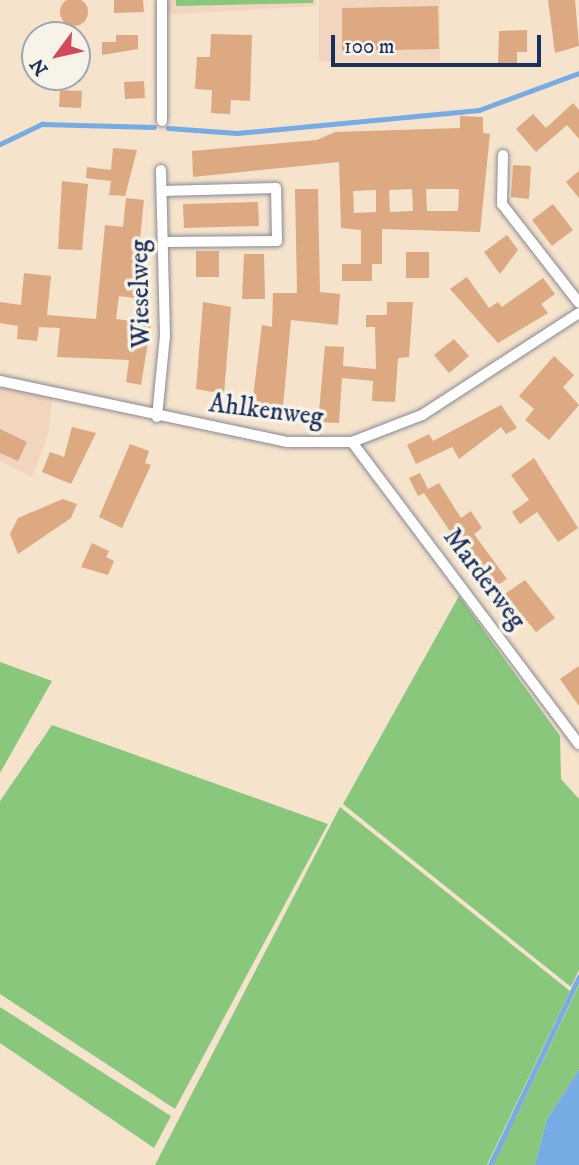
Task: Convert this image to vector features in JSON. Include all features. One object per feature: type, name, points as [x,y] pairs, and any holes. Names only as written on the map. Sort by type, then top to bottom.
[{"type":"street","points":[[162,0],[162,121]]},
{"type":"street","points":[[503,155],[502,204],[579,303]]},
{"type":"street","name":"Wieselweg","points":[[157,417],[164,377],[161,170]]},
{"type":"street","points":[[162,191],[276,188],[277,242],[164,242]]},
{"type":"street","name":"Ahlkenweg","points":[[0,381],[157,417],[287,442],[352,442],[422,415],[579,313]]},
{"type":"street","name":"Marderweg","points":[[352,442],[579,744]]},
{"type":"shaded area","points":[[162,0],[316,0],[316,6],[162,15]]},
{"type":"shaded area","points":[[319,0],[440,0],[440,62],[319,62]]},
{"type":"shaded area","points":[[0,381],[53,394],[48,435],[32,477],[0,461]]},
{"type":"green space","points":[[176,0],[313,0],[313,3],[176,6]]},
{"type":"green space","points":[[459,596],[560,736],[561,779],[579,799],[579,970],[571,987],[343,804]]},
{"type":"green space","points":[[0,662],[52,681],[0,773]]},
{"type":"green space","points":[[52,725],[328,824],[175,1109],[0,994],[0,801]]},
{"type":"green space","points":[[340,807],[570,991],[487,1165],[155,1165]]},
{"type":"green space","points":[[579,985],[579,1070],[547,1119],[535,1165],[493,1165]]},
{"type":"green space","points":[[0,1007],[171,1116],[154,1148],[0,1043]]},
{"type":"water","points":[[579,1070],[579,1165],[535,1165],[547,1119]]},
{"type":"building","points":[[69,-1],[79,-1],[87,7],[85,21],[63,21],[61,17],[61,7]]},
{"type":"building","points":[[114,0],[143,0],[144,12],[114,13]]},
{"type":"building","points":[[548,0],[575,0],[579,46],[555,53]]},
{"type":"building","points":[[438,6],[439,49],[342,51],[342,8]]},
{"type":"building","points":[[527,30],[527,52],[517,52],[517,64],[498,63],[499,31]]},
{"type":"building","points":[[211,34],[252,35],[250,101],[231,100],[230,114],[211,113],[212,90],[195,89],[197,57],[210,57]]},
{"type":"building","points":[[116,35],[138,35],[138,49],[102,55],[102,42],[116,42]]},
{"type":"building","points":[[144,81],[145,98],[125,99],[124,82]]},
{"type":"building","points":[[60,91],[82,91],[81,108],[59,107]]},
{"type":"building","points":[[573,103],[579,110],[579,139],[567,125],[536,152],[516,129],[533,114],[546,128]]},
{"type":"building","points":[[460,116],[483,117],[483,133],[490,134],[480,232],[382,229],[382,264],[372,264],[372,281],[342,281],[342,264],[361,264],[361,230],[341,228],[339,162],[193,177],[192,151],[317,140],[335,132],[460,128]],"holes":[[[412,189],[413,211],[390,212],[389,190]],[[426,189],[459,189],[458,211],[427,211]],[[376,190],[376,212],[354,213],[353,191]]]},
{"type":"building","points":[[113,148],[137,150],[125,196],[109,195],[111,181],[86,178],[87,167],[111,170]]},
{"type":"building","points":[[513,165],[531,166],[529,199],[511,197]]},
{"type":"building","points":[[579,171],[579,198],[566,182]]},
{"type":"building","points":[[62,181],[88,184],[82,250],[58,249]]},
{"type":"building","points":[[295,189],[318,189],[320,292],[340,294],[338,325],[291,320],[282,417],[254,411],[254,389],[262,325],[272,327],[273,293],[297,293]]},
{"type":"building","points":[[126,198],[144,200],[134,298],[119,296],[116,319],[151,323],[141,385],[126,382],[129,360],[57,357],[60,328],[39,327],[37,341],[17,339],[18,326],[0,323],[0,302],[21,305],[24,273],[51,276],[47,315],[96,319],[105,225],[123,227]]},
{"type":"building","points":[[258,202],[259,226],[184,228],[183,204]]},
{"type":"building","points":[[553,204],[573,230],[552,246],[532,220]]},
{"type":"building","points":[[507,235],[518,250],[500,274],[484,252]]},
{"type":"building","points":[[196,251],[219,251],[219,277],[196,277]]},
{"type":"building","points":[[406,252],[429,252],[429,278],[406,278]]},
{"type":"building","points":[[244,254],[264,254],[265,299],[242,299]]},
{"type":"building","points":[[467,277],[489,308],[498,302],[502,307],[543,278],[555,294],[541,304],[548,313],[498,343],[450,289]]},
{"type":"building","points":[[203,302],[231,307],[224,394],[196,389]]},
{"type":"building","points":[[387,302],[413,302],[409,357],[398,358],[395,402],[372,401],[373,381],[342,378],[339,423],[318,422],[325,346],[344,347],[343,366],[376,369],[375,327],[366,327],[366,315],[387,315]]},
{"type":"building","points":[[454,339],[469,356],[449,373],[434,355]]},
{"type":"building","points":[[554,356],[574,375],[563,387],[579,405],[549,440],[525,420],[534,409],[519,396]]},
{"type":"building","points":[[501,405],[517,428],[506,434],[501,427],[459,459],[452,447],[416,464],[407,445],[429,434],[433,441]]},
{"type":"building","points":[[72,427],[96,433],[71,484],[42,472],[50,452],[64,457]]},
{"type":"building","points":[[0,429],[27,442],[18,461],[0,453]]},
{"type":"building","points":[[130,444],[149,451],[145,463],[151,465],[122,528],[99,517]]},
{"type":"building","points":[[534,458],[578,528],[558,542],[537,512],[520,524],[512,512],[529,500],[511,475]]},
{"type":"building","points":[[420,473],[428,489],[439,483],[461,518],[471,511],[482,528],[474,534],[507,579],[490,590],[424,493],[418,496],[409,478]]},
{"type":"building","points":[[63,499],[77,504],[71,518],[18,554],[10,534],[18,518]]},
{"type":"building","points":[[92,543],[109,551],[106,557],[114,561],[108,575],[81,567]]},
{"type":"building","points":[[525,580],[555,618],[536,632],[505,594]]},
{"type":"building","points":[[579,666],[579,706],[560,679]]},
{"type":"waterway","points":[[168,128],[237,133],[479,110],[579,73]]},
{"type":"waterway","points":[[0,144],[42,124],[154,127]]},
{"type":"waterway","points":[[490,1165],[579,977]]}]
